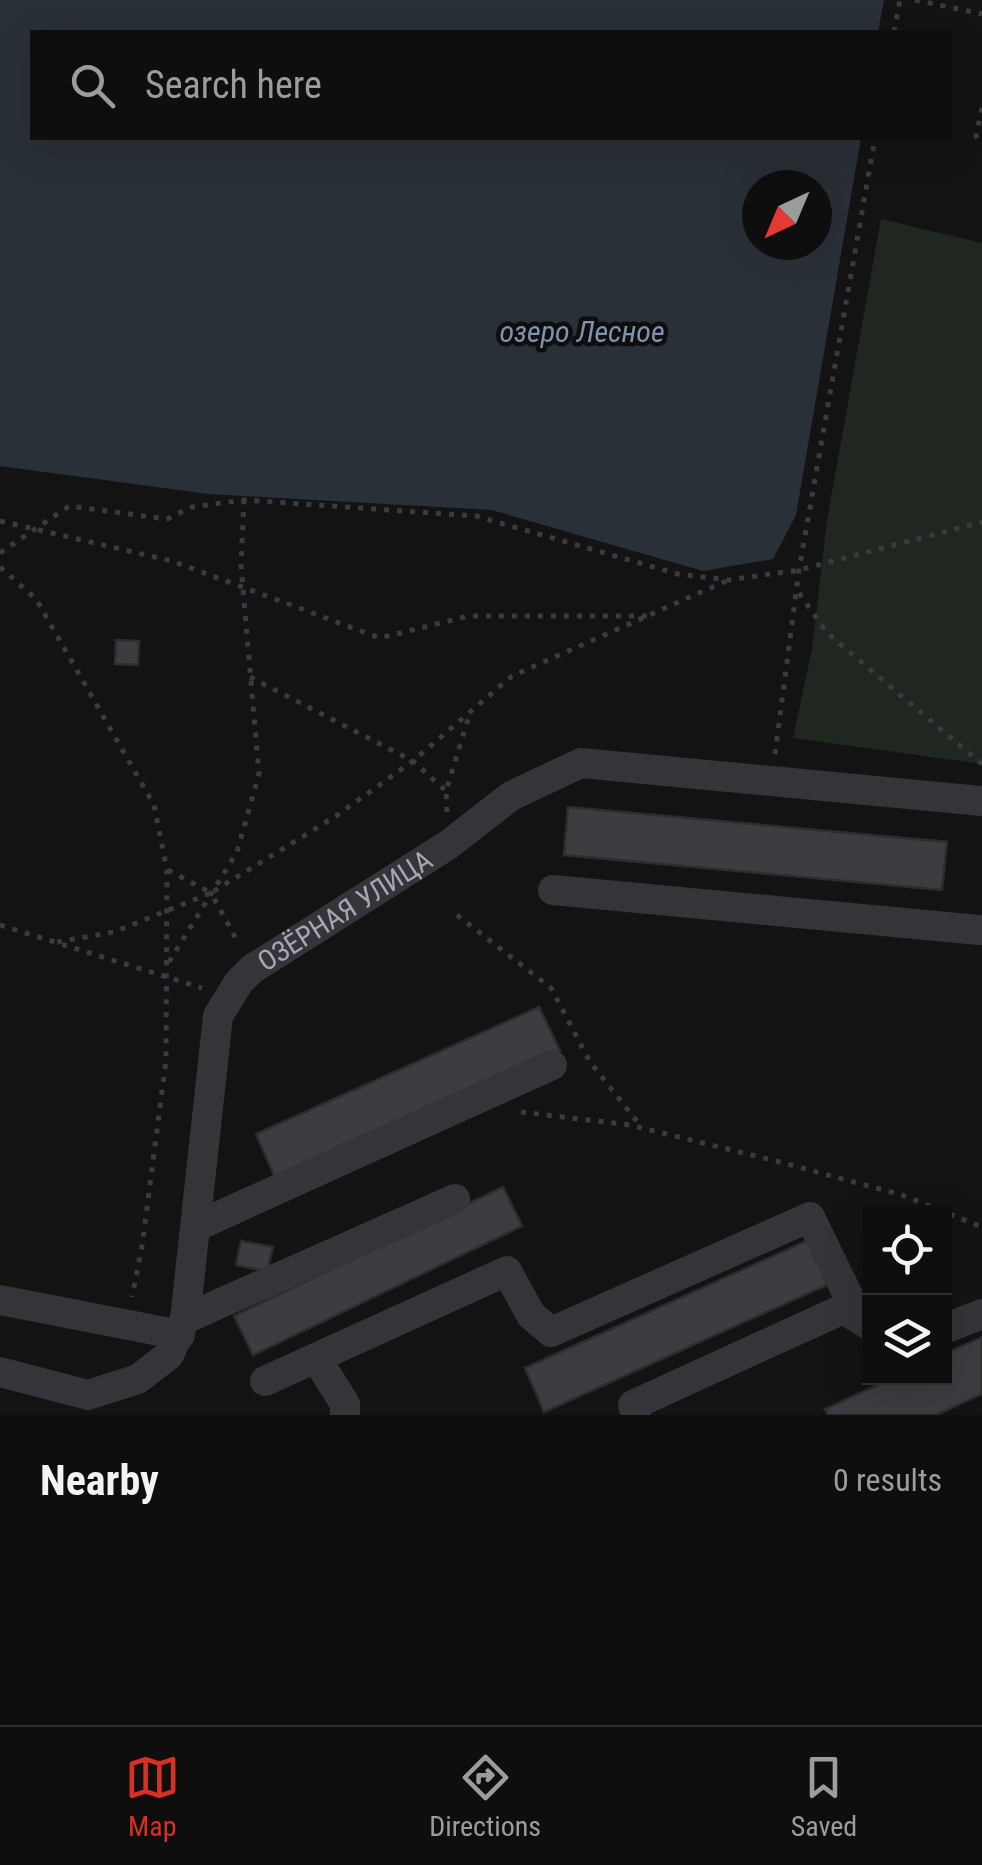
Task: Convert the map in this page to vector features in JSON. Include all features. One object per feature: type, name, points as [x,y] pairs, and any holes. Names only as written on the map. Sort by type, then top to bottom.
[{"type":"street","name":"ОЗЁРНАЯ УЛИЦА","points":[[182,1327],[218,1016],[229,996],[252,969],[448,844],[511,796],[580,762],[982,801]]},
{"type":"street","points":[[553,890],[981,929]]},
{"type":"street","points":[[196,1226],[552,1065]]},
{"type":"street","points":[[0,1300],[127,1324],[182,1327],[455,1200]]},
{"type":"street","points":[[266,1381],[507,1271],[531,1315],[551,1332],[810,1217],[862,1317]]},
{"type":"street","points":[[627,1412],[843,1309],[862,1320]]},
{"type":"street","points":[[952,1326],[982,1314]]},
{"type":"street","points":[[4,1379],[88,1395],[138,1379],[169,1356],[182,1327]]},
{"type":"street","points":[[316,1358],[345,1404],[345,1415]]},
{"type":"path","points":[[894,30],[900,0]]},
{"type":"path","points":[[915,0],[982,14]]},
{"type":"path","points":[[982,108],[976,136],[982,144]]},
{"type":"path","points":[[771,782],[800,570],[876,140]]},
{"type":"path","points":[[0,554],[69,506],[166,519],[192,507],[244,500],[476,516],[678,574],[728,580],[800,570],[982,522]]},
{"type":"path","points":[[167,965],[237,852],[259,774],[243,586],[244,500]]},
{"type":"path","points":[[0,521],[172,561],[380,638],[469,616],[648,616]]},
{"type":"path","points":[[0,567],[36,599],[154,804],[167,870],[166,1061],[142,1246],[127,1324]]},
{"type":"path","points":[[56,942],[114,932],[211,892],[336,816],[413,762],[512,676],[728,580]]},
{"type":"path","points":[[797,591],[827,633],[982,764]]},
{"type":"path","points":[[250,678],[413,762],[446,791]]},
{"type":"path","points":[[448,844],[446,791],[470,712]]},
{"type":"path","points":[[167,870],[211,892],[252,969]]},
{"type":"path","points":[[457,915],[551,988],[590,1062],[642,1128]]},
{"type":"path","points":[[0,925],[229,996]]},
{"type":"path","points":[[521,1112],[642,1128],[902,1196],[982,1227]]},
{"type":"shaded area","points":[[881,219],[982,243],[982,764],[793,738],[812,649],[827,520]]},
{"type":"water","name":"озеро Лесное","points":[[0,0],[884,0],[878,30],[30,30],[30,140],[861,140],[796,515],[773,559],[703,571],[492,510],[208,494],[0,466]]},
{"type":"building","points":[[116,640],[139,641],[138,665],[115,664]]},
{"type":"building","points":[[568,807],[947,842],[942,890],[564,855]]},
{"type":"building","points":[[539,1007],[560,1051],[277,1182],[256,1134]]},
{"type":"building","points":[[503,1187],[522,1226],[253,1355],[234,1316]]},
{"type":"building","points":[[811,1239],[831,1283],[544,1412],[525,1368]]},
{"type":"building","points":[[241,1241],[273,1247],[267,1271],[236,1265]]},
{"type":"building","points":[[982,1337],[982,1394],[936,1415],[828,1415],[825,1409],[878,1385],[952,1385],[952,1350]]}]
